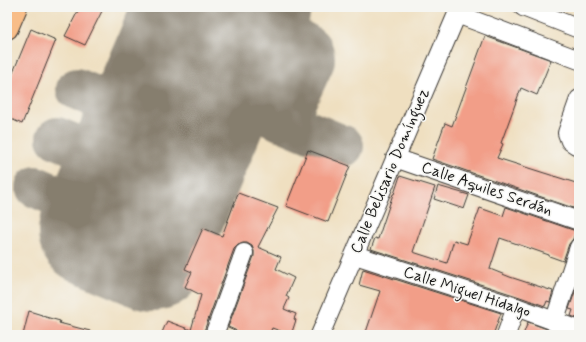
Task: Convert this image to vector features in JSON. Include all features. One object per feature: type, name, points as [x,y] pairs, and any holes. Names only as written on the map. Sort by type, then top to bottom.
[{"type":"highway","points":[[7,28],[16,7]]},
{"type":"street","points":[[523,7],[579,29]]},
{"type":"street","points":[[458,11],[579,60]]},
{"type":"street","name":"Calle Belisario Domínguez","points":[[320,335],[458,11]]},
{"type":"street","points":[[579,99],[567,133],[570,141],[579,146]]},
{"type":"street","name":"Calle Aquiles Serdán","points":[[395,158],[579,221]]},
{"type":"street","points":[[554,322],[579,247]]},
{"type":"street","points":[[214,335],[244,253]]},
{"type":"street","name":"Calle Miguel Hidalgo","points":[[354,255],[579,330]]},
{"type":"street","points":[[506,335],[516,308]]},
{"type":"building","points":[[80,7],[104,7],[85,45],[65,36]]},
{"type":"building","points":[[31,29],[56,40],[22,124],[7,117],[7,87]]},
{"type":"building","points":[[485,36],[551,60],[537,95],[521,88],[497,158],[579,184],[579,210],[432,159],[445,123],[452,126]]},
{"type":"building","points":[[308,150],[350,166],[328,222],[286,206]]},
{"type":"building","points":[[400,176],[435,187],[413,252],[447,263],[454,240],[467,244],[480,208],[503,216],[506,207],[576,231],[569,244],[563,261],[500,238],[490,269],[553,291],[550,302],[547,301],[545,306],[371,249],[375,238],[378,239]]},
{"type":"building","points":[[438,186],[469,195],[464,209],[434,199]]},
{"type":"building","points":[[238,193],[278,208],[258,247],[281,257],[276,269],[294,278],[286,296],[289,298],[284,309],[296,314],[294,319],[296,320],[291,335],[272,328],[269,335],[246,335],[228,327],[254,256],[252,246],[247,243],[243,243],[234,249],[204,331],[204,335],[161,335],[167,321],[191,330],[201,295],[185,287],[192,272],[185,269],[203,228],[222,236]]},
{"type":"building","points":[[363,269],[501,313],[493,335],[365,335],[380,291],[359,285]]},
{"type":"building","points":[[579,280],[579,319],[571,316],[573,310],[569,309]]},
{"type":"building","points":[[29,311],[60,321],[59,323],[90,331],[89,335],[23,335]]},
{"type":"building","points":[[528,322],[547,329],[550,332],[562,335],[523,335]]},
{"type":"taxiway","points":[[280,120],[288,116],[291,111],[314,61],[313,51],[304,43],[291,37]]},
{"type":"taxiway","points":[[199,61],[204,79],[217,93],[343,146]]},
{"type":"taxiway","points":[[77,89],[141,116],[149,117],[163,116],[175,110],[188,92]]},
{"type":"taxiway","points":[[57,138],[128,166],[147,165],[157,159],[166,147]]},
{"type":"taxiway","points":[[36,187],[99,214],[113,216],[119,216],[130,212],[136,208],[145,197]]},
{"type":"runway","points":[[187,7],[91,232],[153,258],[258,7]]}]
